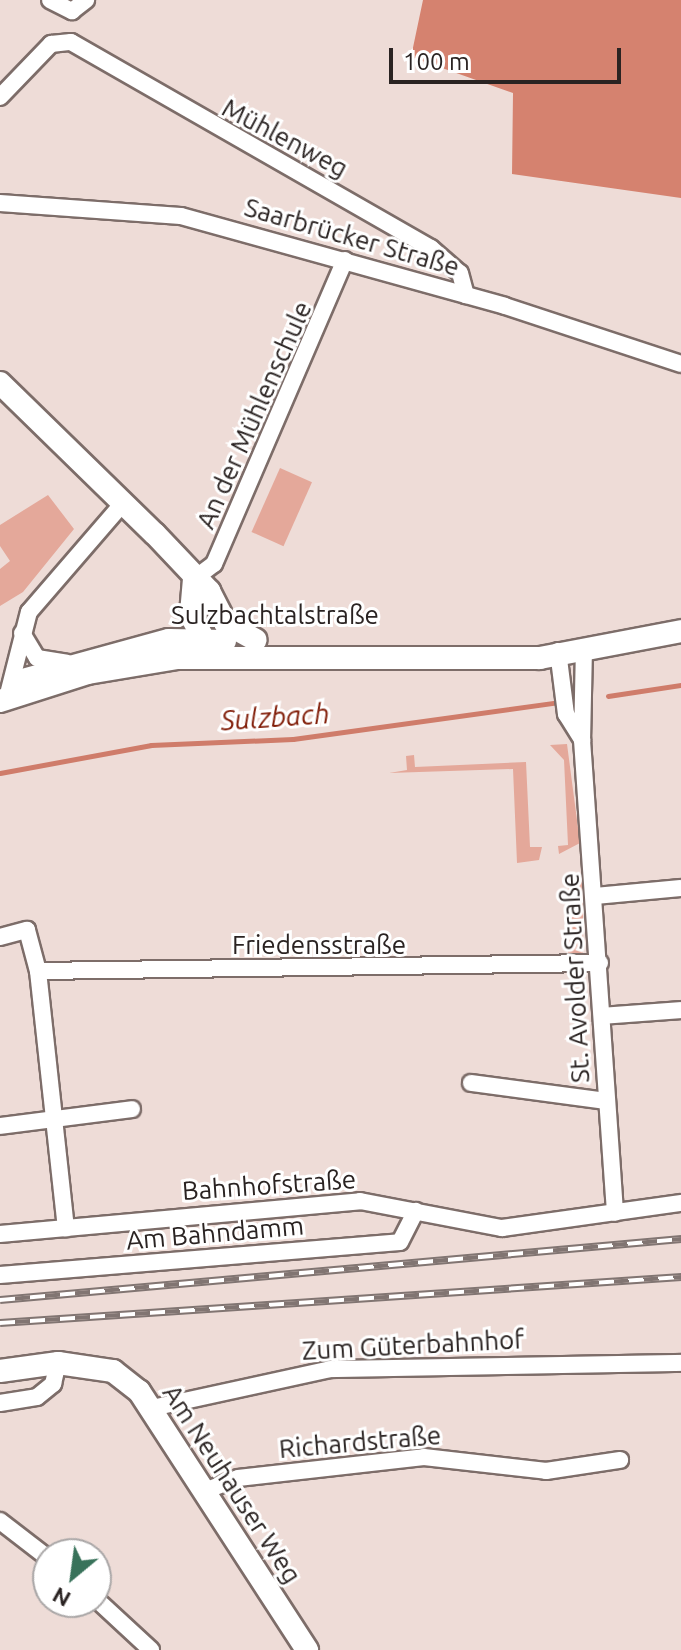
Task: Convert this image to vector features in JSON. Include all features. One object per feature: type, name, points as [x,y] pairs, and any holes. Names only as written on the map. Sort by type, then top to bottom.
[{"type":"street","points":[[50,0],[72,11],[86,0]]},
{"type":"street","name":"Mühlenweg","points":[[0,97],[64,40],[431,248],[460,273],[466,295]]},
{"type":"street","name":"Saarbrücker Straße","points":[[0,203],[145,210],[345,260],[681,364]]},
{"type":"street","name":"An der Mühlenschule","points":[[194,579],[214,564],[345,260]]},
{"type":"street","points":[[0,383],[124,502],[194,579],[237,633],[256,640]]},
{"type":"street","points":[[4,695],[23,652],[22,632],[39,598],[124,502]]},
{"type":"street","points":[[173,652],[191,616],[194,579]]},
{"type":"street","points":[[173,652],[203,641],[219,611]]},
{"type":"street","points":[[191,616],[203,641],[222,656]]},
{"type":"street","name":"Sulzbachtalstraße","points":[[203,641],[548,648],[584,647],[681,631]]},
{"type":"street","points":[[0,645],[66,671]]},
{"type":"street","name":"St. Avolder Straße","points":[[584,647],[582,740],[600,963],[615,1213]]},
{"type":"street","name":"Sulzbachtalstraße","points":[[4,695],[66,671],[173,652],[222,656],[540,658],[548,648]]},
{"type":"street","name":"St. Avolder Straße","points":[[548,648],[566,714],[582,740]]},
{"type":"street","points":[[595,896],[681,888]]},
{"type":"street","points":[[0,937],[27,930],[38,971],[57,1119],[66,1228]]},
{"type":"street","name":"Friedensstraße","points":[[38,971],[600,963]]},
{"type":"street","points":[[602,1016],[681,1010]]},
{"type":"street","points":[[471,1083],[606,1101]]},
{"type":"street","points":[[0,1126],[132,1109]]},
{"type":"street","name":"Bahnhofstraße","points":[[0,1234],[360,1201],[502,1228],[681,1203]]},
{"type":"street","name":"Am Bahndamm","points":[[0,1275],[400,1242],[416,1211]]},
{"type":"street","points":[[0,1403],[37,1397],[53,1384],[58,1363]]},
{"type":"street","name":"Am Neuhauser Weg","points":[[0,1371],[58,1363],[113,1371],[152,1408],[202,1492],[307,1650]]},
{"type":"street","name":"Zum Güterbahnhof","points":[[152,1408],[331,1369],[681,1363]]},
{"type":"street","name":"Richardstraße","points":[[202,1492],[238,1478],[424,1457],[546,1471],[620,1460]]},
{"type":"street","points":[[0,1521],[32,1546]]},
{"type":"street","points":[[112,1614],[151,1650]]},
{"type":"shaded area","points":[[423,0],[681,0],[681,198],[512,174],[513,93],[411,57]]},
{"type":"shaded area","points":[[280,468],[312,482],[284,546],[252,532]]},
{"type":"shaded area","points":[[48,495],[74,529],[23,592],[0,606],[0,569],[10,561],[0,546],[0,525]]},
{"type":"shaded area","points":[[567,744],[580,843],[559,854],[558,846],[568,845],[564,760],[550,745]]},
{"type":"shaded area","points":[[414,755],[415,767],[526,762],[530,847],[542,847],[539,860],[517,863],[513,769],[389,773],[407,770],[406,756]]},
{"type":"shaded area","points":[[568,876],[583,876],[583,953],[568,953]]},
{"type":"waterway","name":"Sulzbach","points":[[608,696],[681,685]]},
{"type":"waterway","name":"Sulzbach","points":[[0,773],[151,745],[293,739],[554,703]]},
{"type":"railway","points":[[0,1300],[681,1239]]},
{"type":"railway","points":[[0,1323],[681,1277]]}]
